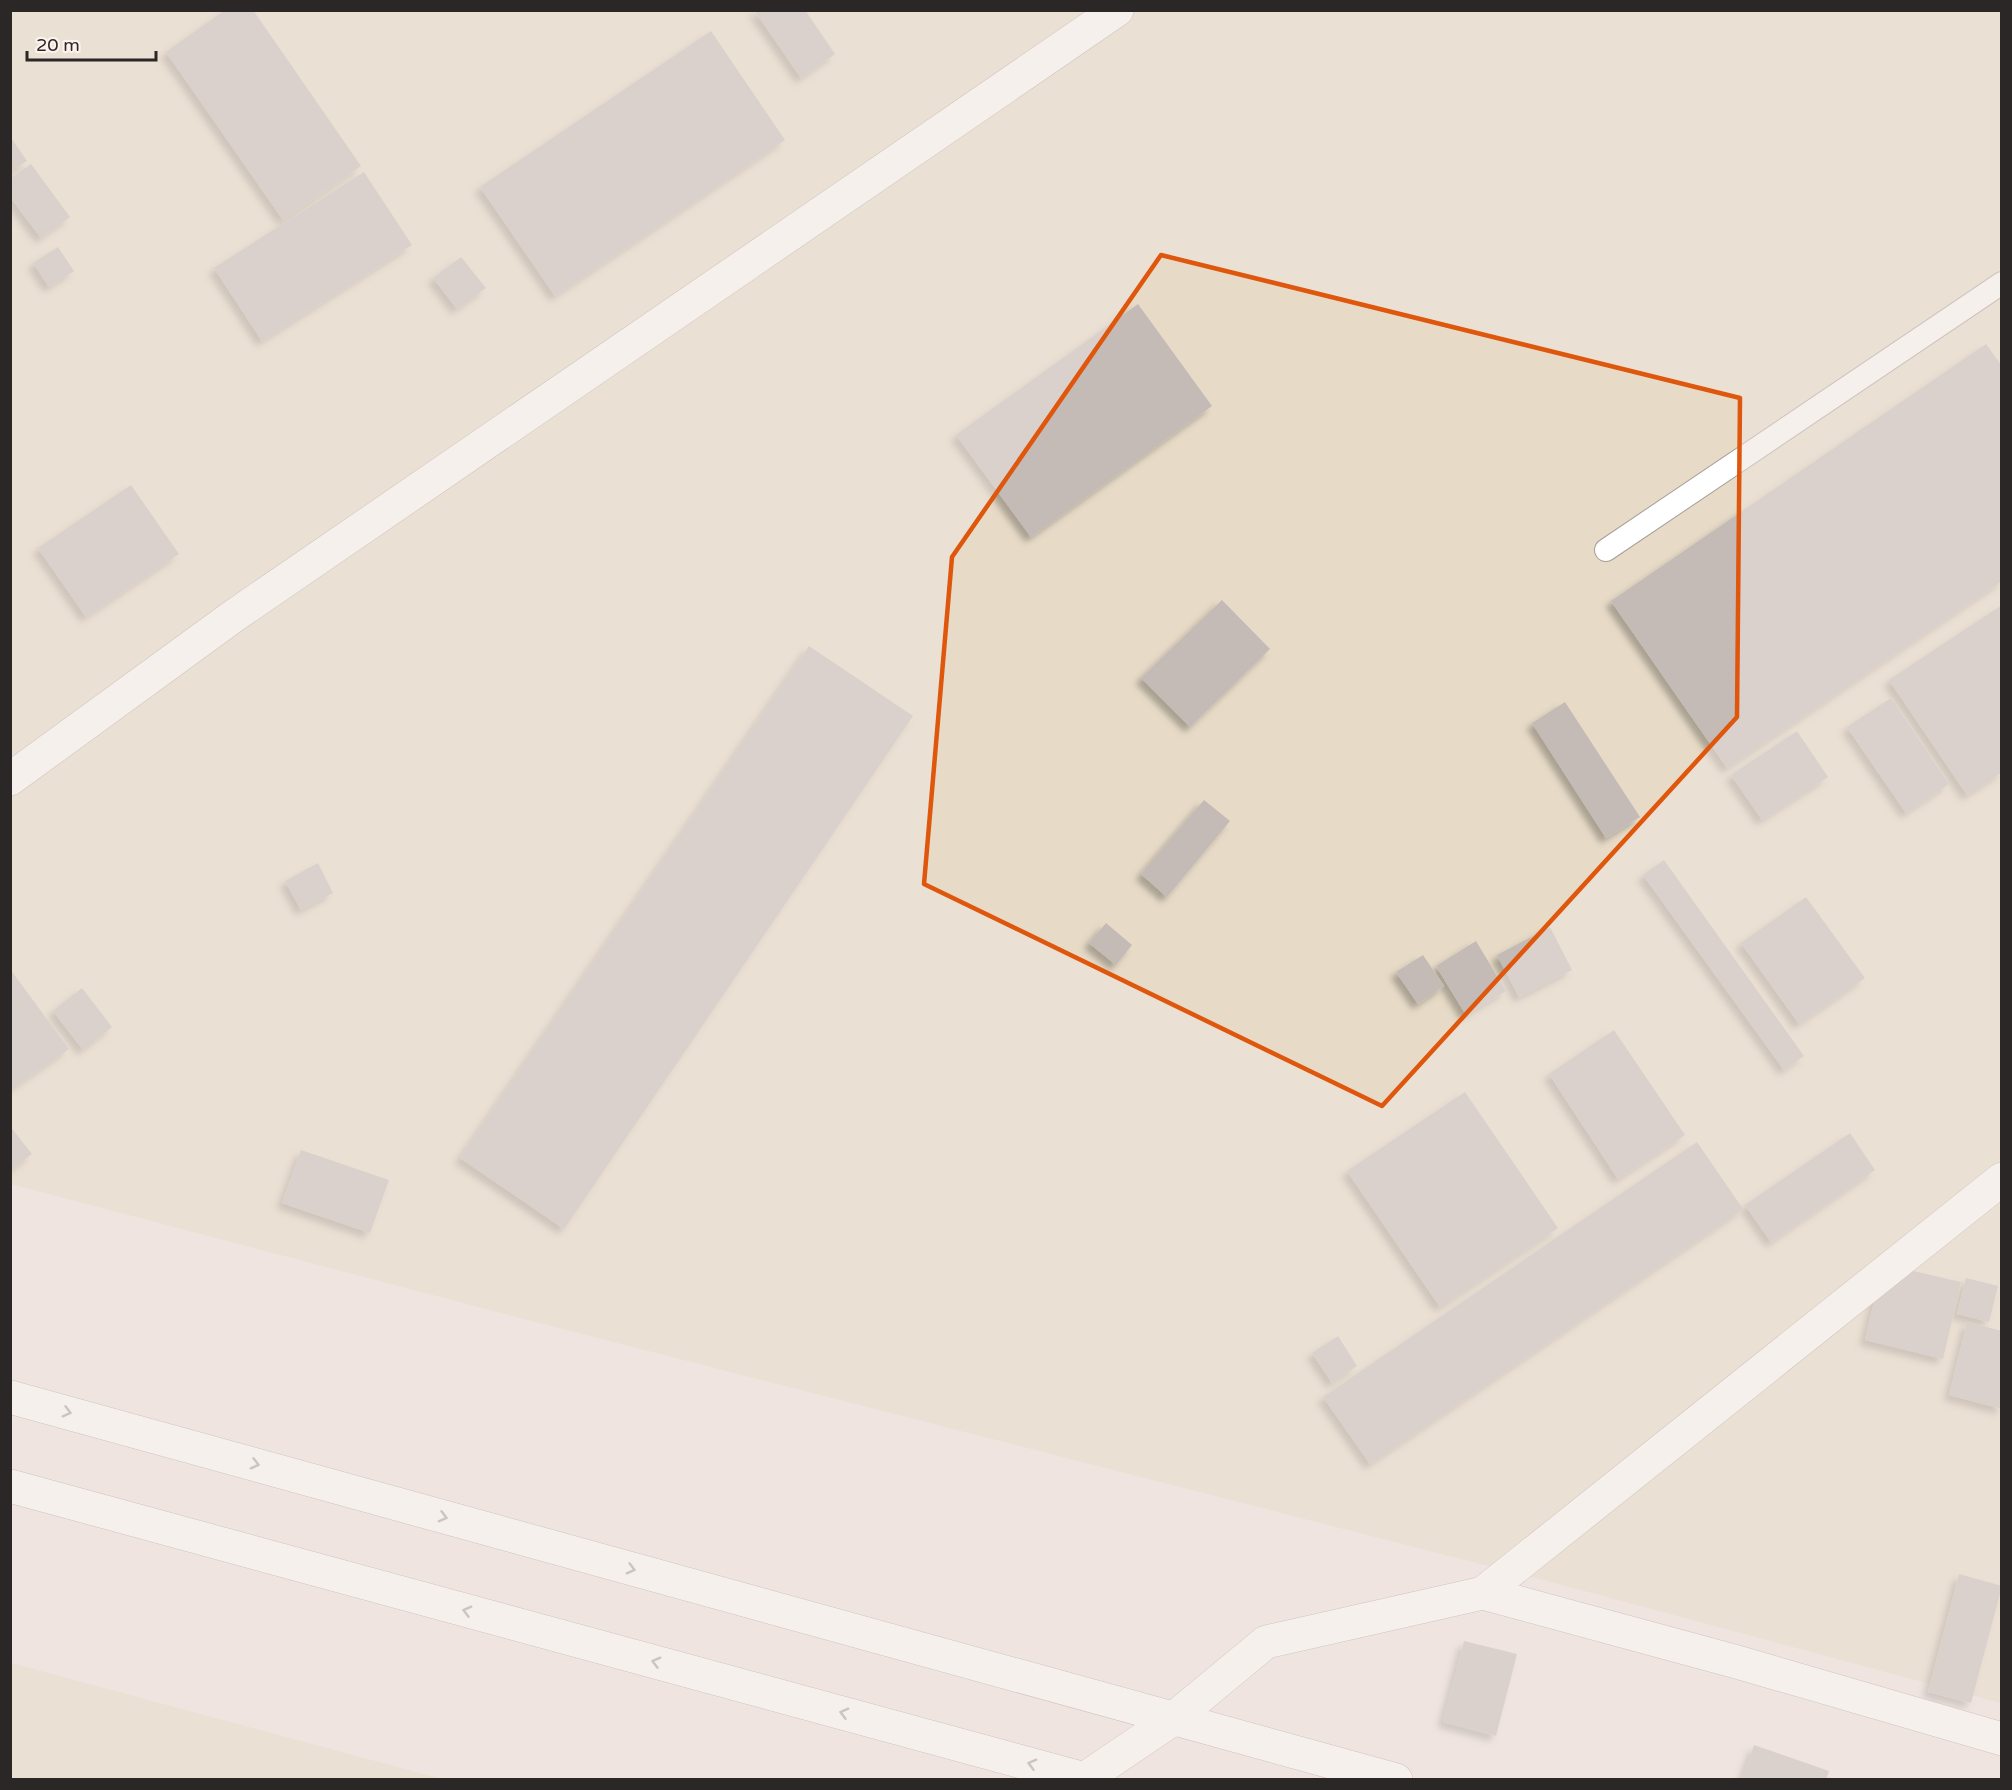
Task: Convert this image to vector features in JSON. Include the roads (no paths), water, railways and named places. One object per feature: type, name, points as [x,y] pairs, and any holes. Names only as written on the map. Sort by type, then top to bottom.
[{"type":"main road","points":[[10,779],[235,615],[1117,10]]},
{"type":"main road","points":[[10,1486],[1085,1779],[1173,1719],[1266,1642],[1483,1593],[2001,1179]]},
{"type":"main road","points":[[10,1397],[1396,1779]]},
{"type":"main road","points":[[1483,1593],[1737,1662],[2001,1739]]},
{"type":"lane","points":[[1606,550],[2001,283]]}]
